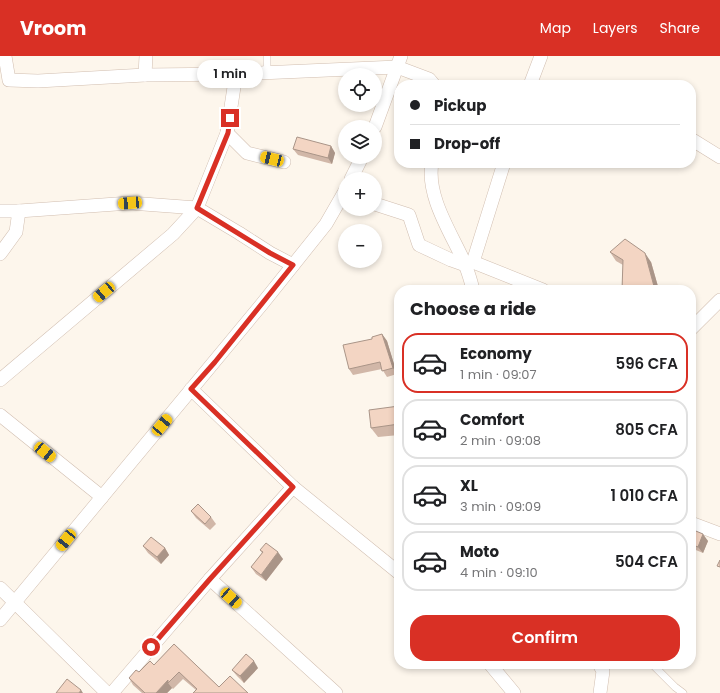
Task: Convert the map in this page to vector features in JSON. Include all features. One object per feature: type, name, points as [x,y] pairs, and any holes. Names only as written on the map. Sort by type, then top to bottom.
[{"type":"street","points":[[5,56],[4,80],[38,82],[145,75],[236,74],[399,61],[430,80]]},
{"type":"street","points":[[145,75],[146,56]]},
{"type":"street","points":[[532,80],[541,56]]},
{"type":"street","points":[[378,120],[399,61]]},
{"type":"street","points":[[0,380],[173,234],[197,208],[228,133],[236,74]]},
{"type":"street","points":[[228,133],[247,153],[284,162]]},
{"type":"street","points":[[696,142],[720,157]]},
{"type":"street","points":[[431,168],[434,194],[442,217],[469,263],[472,285]]},
{"type":"street","points":[[469,263],[502,168]]},
{"type":"street","points":[[0,211],[130,203],[197,208],[270,253],[293,265]]},
{"type":"street","points":[[0,620],[215,362],[326,224],[338,203]]},
{"type":"street","points":[[382,206],[409,215],[419,245],[451,260],[469,263],[529,285]]},
{"type":"street","points":[[0,254],[16,232],[19,211]]},
{"type":"street","points":[[696,323],[720,300]]},
{"type":"street","points":[[191,389],[293,487],[394,569]]},
{"type":"street","points":[[0,415],[102,497]]},
{"type":"street","points":[[112,693],[210,579],[293,487]]},
{"type":"street","points":[[696,526],[720,534]]},
{"type":"street","points":[[210,579],[336,693]]},
{"type":"street","points":[[0,588],[107,693]]},
{"type":"street","points":[[494,669],[514,693]]},
{"type":"street","points":[[600,693],[603,671],[602,669]]},
{"type":"lane","points":[[267,56],[267,72]]},
{"type":"lane","points":[[657,669],[683,693]]},
{"type":"building","points":[[297,137],[331,146],[328,158],[293,149]]},
{"type":"building","points":[[625,239],[645,253],[654,285],[622,285],[623,260],[610,252]]},
{"type":"building","points":[[382,334],[393,368],[382,371],[380,362],[349,369],[343,345],[372,339],[372,337]]},
{"type":"building","points":[[394,407],[394,425],[371,428],[369,410]]},
{"type":"building","points":[[198,504],[211,517],[205,524],[191,511]]},
{"type":"building","points":[[696,531],[703,534],[698,547],[696,546]]},
{"type":"building","points":[[151,537],[165,548],[157,557],[143,546]]},
{"type":"building","points":[[266,543],[278,552],[261,575],[251,567],[263,552],[260,550]]},
{"type":"building","points":[[720,560],[720,567],[717,566]]},
{"type":"building","points":[[174,644],[219,687],[230,676],[248,693],[193,693],[197,689],[179,672],[168,683],[168,680],[156,693],[145,693],[129,678],[136,670],[139,672],[150,661],[154,665]]},
{"type":"building","points":[[246,654],[254,661],[240,676],[232,670]]},
{"type":"building","points":[[67,679],[81,690],[79,693],[56,693]]},
{"type":"route","points":[[151,647],[293,487],[191,389],[215,362],[293,265],[270,253],[197,208],[228,133],[230,118]]}]
